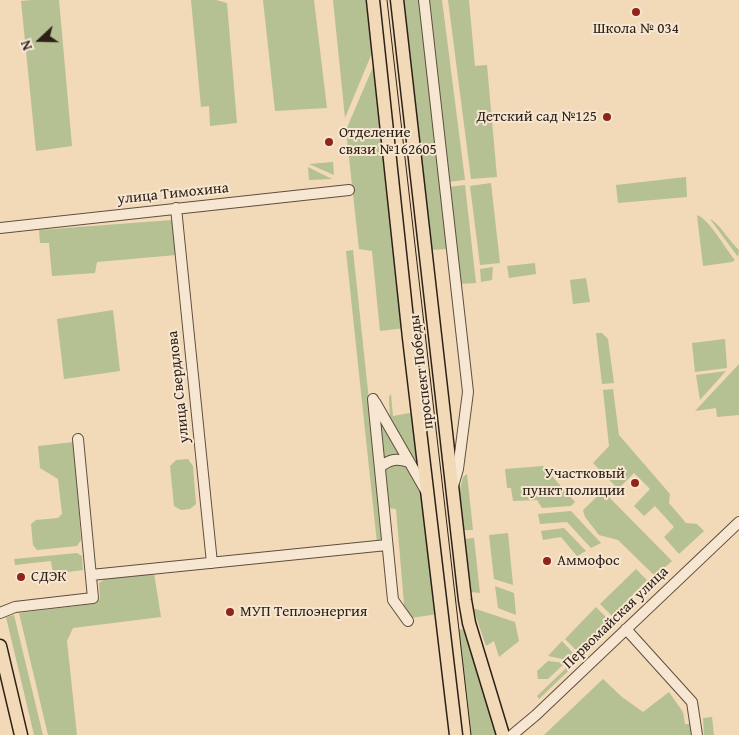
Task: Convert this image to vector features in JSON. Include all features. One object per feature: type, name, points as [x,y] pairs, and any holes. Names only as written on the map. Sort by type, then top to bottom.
[{"type":"main road","name":"проспект Победы","points":[[373,0],[427,493],[456,735]]},
{"type":"main road","name":"проспект Победы","points":[[397,0],[452,492],[469,623],[503,735]]},
{"type":"main road","points":[[0,646],[21,735]]},
{"type":"street","points":[[424,0],[468,392],[458,469],[452,492]]},
{"type":"street","name":"улица Тимохина","points":[[0,228],[349,190]]},
{"type":"street","name":"улица Свердлова","points":[[176,208],[212,563]]},
{"type":"street","points":[[408,621],[393,600],[373,399],[427,493]]},
{"type":"street","points":[[0,613],[15,607],[93,598],[78,439]]},
{"type":"street","points":[[380,467],[388,461],[398,459],[409,462]]},
{"type":"street","name":"Первомайская улица","points":[[512,735],[536,715],[739,522]]},
{"type":"street","points":[[91,575],[388,545]]},
{"type":"street","points":[[626,629],[692,702],[697,735]]},
{"type":"green space","points":[[59,0],[72,146],[36,151],[21,1]]},
{"type":"green space","points":[[191,0],[216,0],[227,3],[237,123],[210,126],[209,106],[201,107]]},
{"type":"green space","points":[[263,0],[314,0],[327,108],[275,111]]},
{"type":"green space","points":[[333,0],[369,0],[374,48],[345,118]]},
{"type":"green space","points":[[403,0],[421,0],[448,249],[430,250]]},
{"type":"green space","points":[[427,0],[442,0],[465,180],[447,182]]},
{"type":"green space","points":[[448,0],[469,0],[475,66],[487,65],[497,177],[471,179]]},
{"type":"green space","points":[[376,60],[405,328],[380,331],[372,251],[359,249],[346,130]]},
{"type":"green space","points":[[333,162],[334,175],[309,164]]},
{"type":"green space","points":[[308,167],[332,179],[309,180]]},
{"type":"green space","points":[[686,177],[687,197],[618,203],[616,185]]},
{"type":"green space","points":[[491,183],[500,263],[480,265],[470,186]]},
{"type":"green space","points":[[465,185],[476,283],[459,284],[448,187]]},
{"type":"green space","points":[[697,215],[707,222],[735,260],[703,266]]},
{"type":"green space","points":[[710,219],[717,224],[739,250],[738,257]]},
{"type":"green space","points":[[172,220],[176,255],[97,262],[95,273],[52,276],[49,243],[40,243],[39,230]]},
{"type":"green space","points":[[353,250],[384,542],[377,543],[346,251]]},
{"type":"green space","points":[[535,263],[536,274],[509,278],[507,266]]},
{"type":"green space","points":[[493,267],[492,280],[481,282],[480,269]]},
{"type":"green space","points":[[586,278],[590,302],[573,304],[570,280]]},
{"type":"green space","points":[[113,310],[120,371],[64,379],[57,319]]},
{"type":"green space","points":[[596,333],[602,333],[608,339],[614,383],[602,384]]},
{"type":"green space","points":[[725,339],[727,368],[695,372],[692,343]]},
{"type":"green space","points":[[739,364],[739,415],[717,417],[716,408],[695,411]]},
{"type":"green space","points":[[726,371],[700,400],[696,375]]},
{"type":"green space","points":[[613,389],[619,435],[670,494],[669,503],[686,523],[697,524],[704,531],[679,554],[664,537],[674,527],[655,506],[644,516],[634,506],[650,489],[634,473],[618,489],[593,463],[609,446],[603,390]]},
{"type":"green space","points":[[391,394],[393,416],[415,412],[438,614],[411,618],[405,616],[396,509],[387,508],[378,413],[390,423],[389,397]]},
{"type":"green space","points":[[74,442],[81,540],[77,546],[37,550],[33,545],[31,524],[36,520],[58,518],[62,514],[58,479],[40,468],[38,446]]},
{"type":"green space","points":[[188,459],[193,466],[196,504],[190,509],[181,510],[174,506],[170,466],[176,460]]},
{"type":"green space","points":[[543,466],[575,502],[571,506],[542,508],[537,500],[513,501],[511,488],[507,488],[505,469]]},
{"type":"green space","points":[[467,474],[473,530],[464,530],[459,494],[463,477]]},
{"type":"green space","points":[[603,491],[672,561],[655,576],[618,540],[599,535],[585,517],[583,510]]},
{"type":"green space","points":[[571,511],[601,543],[591,548],[567,522],[540,524],[538,514]]},
{"type":"green space","points":[[564,528],[586,551],[577,556],[561,537],[543,540],[541,531]]},
{"type":"green space","points":[[508,533],[513,585],[494,579],[489,535]]},
{"type":"green space","points":[[474,538],[480,593],[471,592],[465,539]]},
{"type":"green space","points":[[77,553],[82,556],[83,570],[53,574],[51,561],[15,565],[14,559]]},
{"type":"green space","points":[[636,569],[647,580],[612,616],[600,604]]},
{"type":"green space","points":[[154,573],[161,617],[73,628],[67,641],[77,735],[48,735],[19,613],[93,604],[100,599],[99,583],[108,577]]},
{"type":"green space","points":[[495,586],[514,593],[516,615],[498,608]]},
{"type":"green space","points":[[596,607],[609,620],[577,651],[565,639]]},
{"type":"green space","points":[[473,608],[515,622],[519,641],[499,657],[494,641],[486,646]]},
{"type":"green space","points":[[14,615],[43,735],[34,735],[6,617]]},
{"type":"green space","points":[[609,627],[611,630],[539,699],[537,696]]},
{"type":"green space","points":[[459,629],[466,630],[499,731],[495,735],[471,735]]},
{"type":"green space","points":[[562,641],[574,654],[567,660],[548,656]]},
{"type":"green space","points":[[548,661],[565,663],[548,679],[538,679],[537,671]]},
{"type":"green space","points":[[603,679],[622,697],[643,712],[669,692],[683,712],[685,724],[691,724],[693,735],[544,735]]},
{"type":"green space","points":[[712,717],[714,735],[704,735],[703,718]]},
{"type":"tram line","points":[[387,0],[471,735]]},
{"type":"place","name":"Школа № 034","points":[[636,12]]},
{"type":"place","name":"Детский сад №125","points":[[607,117]]},
{"type":"place","name":"Отделение связи №162605","points":[[329,142]]},
{"type":"place","name":"Участковый пункт полиции","points":[[635,483]]},
{"type":"place","name":"Аммофос","points":[[547,561]]},
{"type":"place","name":"СДЭК","points":[[21,577]]},
{"type":"place","name":"МУП Теплоэнергия","points":[[230,612]]}]
